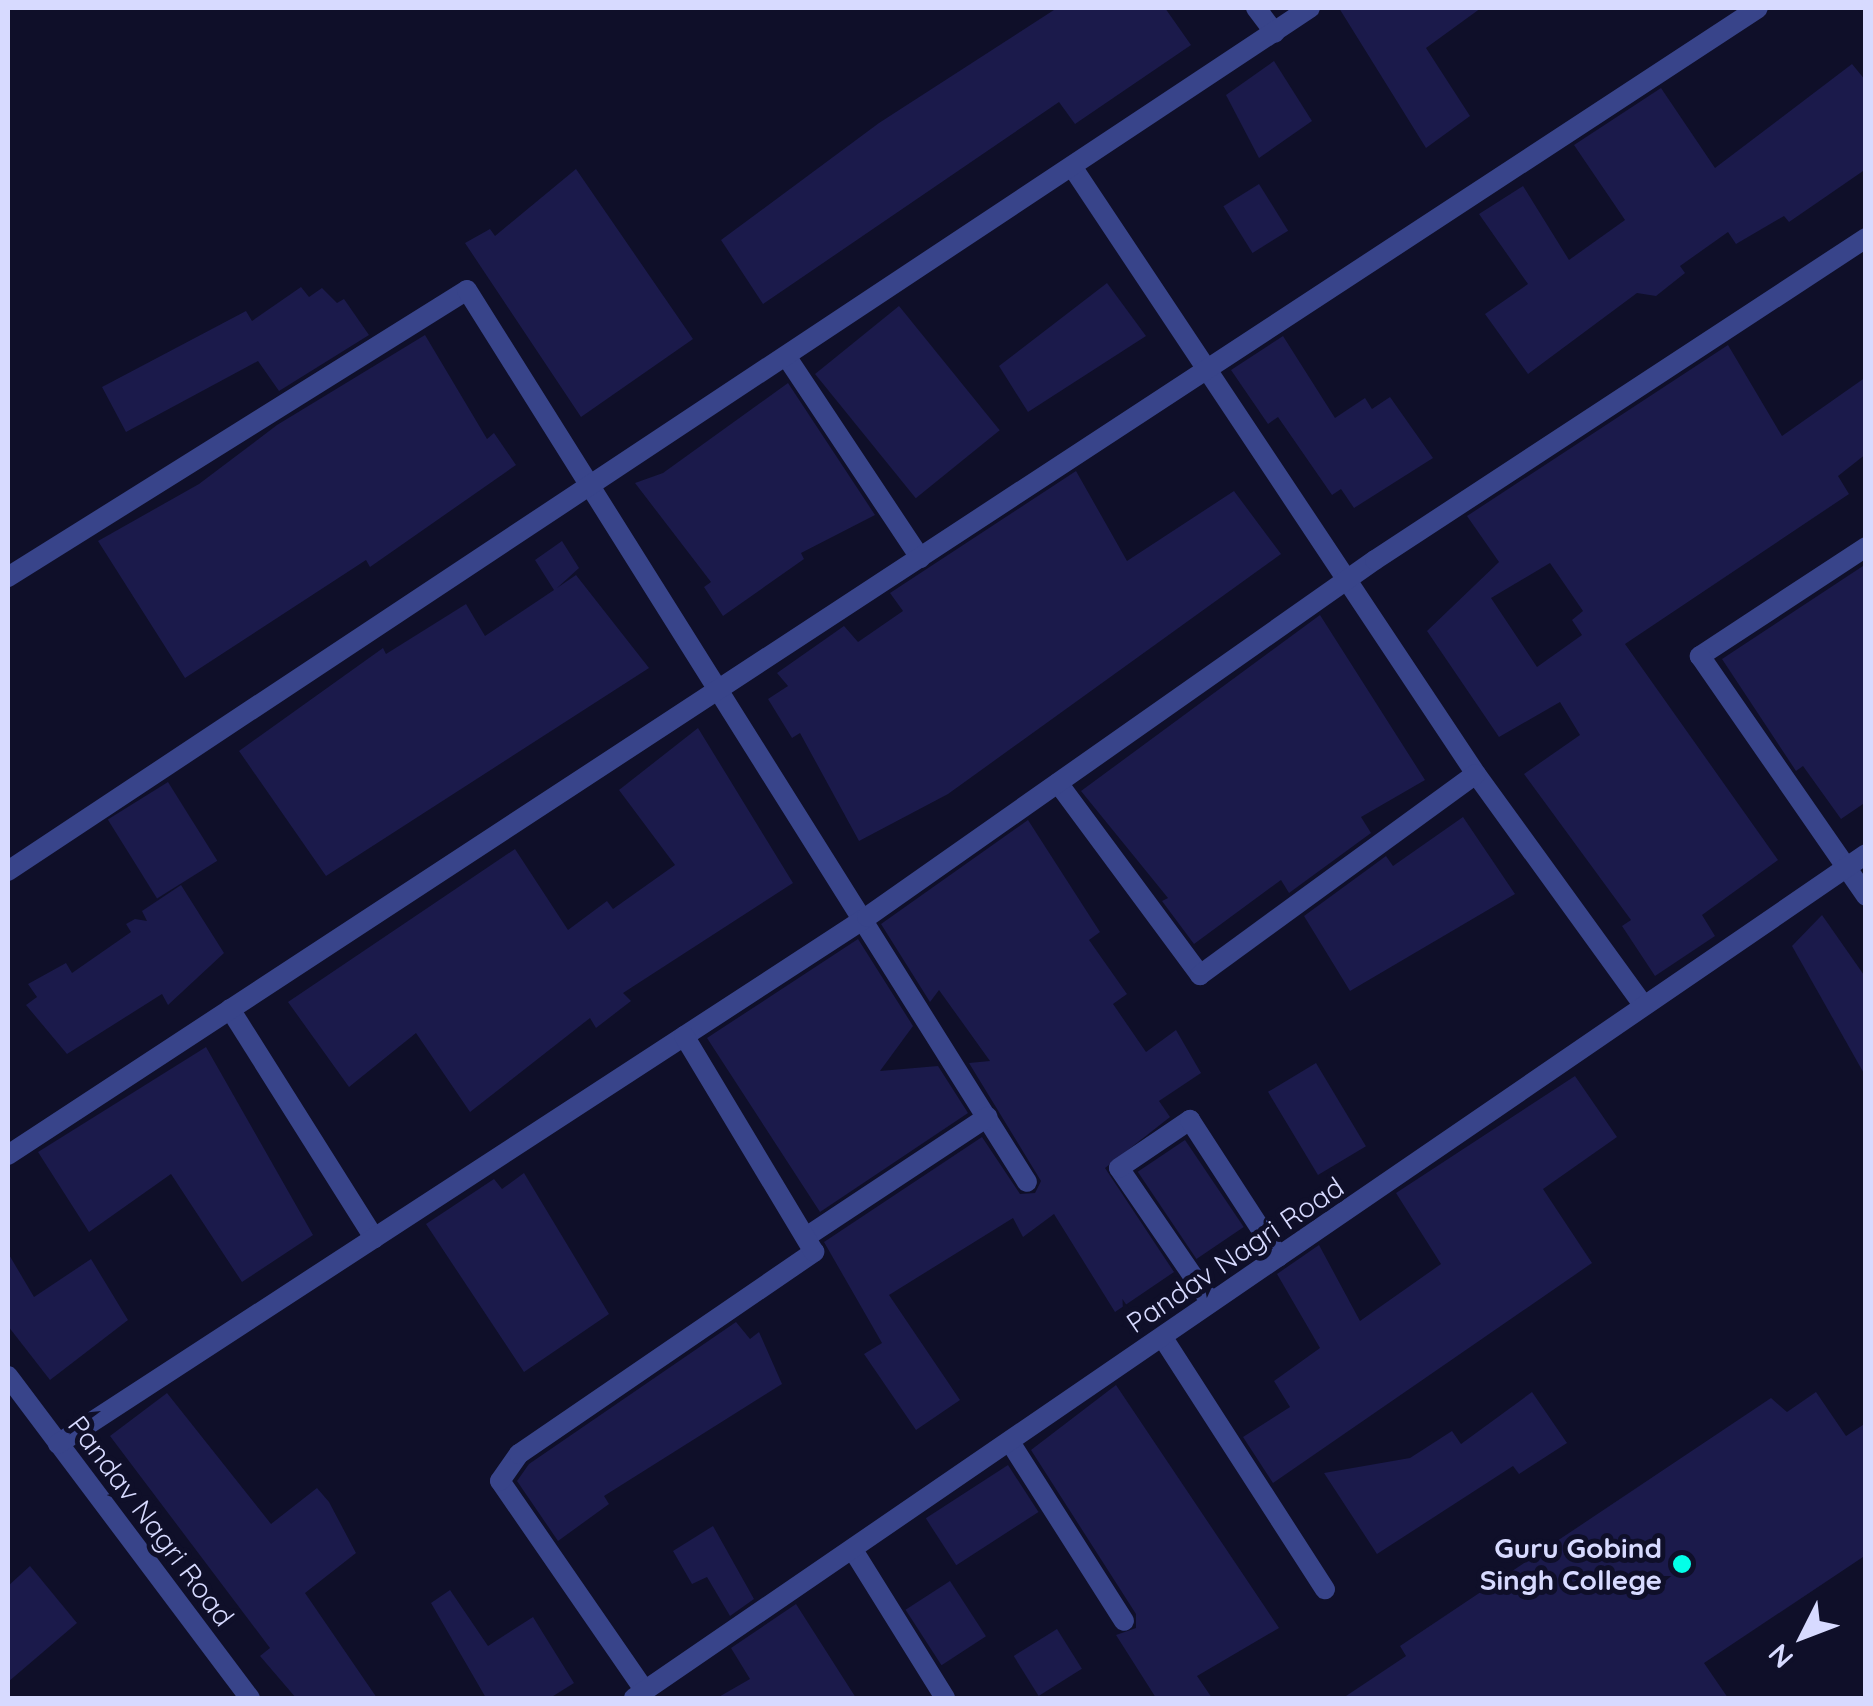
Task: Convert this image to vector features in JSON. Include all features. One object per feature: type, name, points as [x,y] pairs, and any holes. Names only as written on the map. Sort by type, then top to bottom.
[{"type":"street","points":[[1256,8],[1274,32]]},
{"type":"street","points":[[8,872],[594,488],[1310,8]]},
{"type":"street","points":[[8,1155],[1758,8]]},
{"type":"street","points":[[1073,168],[1351,576],[1476,774],[1644,1006]]},
{"type":"street","points":[[58,1444],[867,917],[1351,576],[1866,238]]},
{"type":"street","points":[[8,577],[467,290],[867,917],[1026,1182]]},
{"type":"street","points":[[788,359],[920,558]]},
{"type":"street","points":[[1866,547],[1700,656],[1866,896]]},
{"type":"street","points":[[1058,783],[1200,975],[1476,774]]},
{"type":"street","name":"Pandav Nagri Road","points":[[640,1695],[1866,854]]},
{"type":"street","points":[[230,1008],[374,1238]]},
{"type":"street","points":[[640,1695],[500,1481],[519,1454],[803,1266],[814,1252],[808,1235],[684,1036]]},
{"type":"street","points":[[808,1235],[987,1117]]},
{"type":"street","points":[[1210,1301],[1119,1168],[1190,1120],[1279,1256]]},
{"type":"street","points":[[1163,1338],[1325,1589]]},
{"type":"street","name":"Pandav Nagri Road","points":[[8,1376],[238,1694]]},
{"type":"street","points":[[1010,1442],[1124,1621]]},
{"type":"street","points":[[853,1550],[946,1698]]},
{"type":"building","points":[[1057,8],[1165,8],[1191,45],[1075,124],[1059,102],[763,304],[721,240],[879,123]]},
{"type":"building","points":[[1339,8],[1481,8],[1426,48],[1470,116],[1426,148]]},
{"type":"building","points":[[1274,61],[1312,121],[1259,158],[1226,95]]},
{"type":"building","points":[[1852,64],[1866,81],[1866,169],[1789,222],[1784,216],[1736,244],[1728,232],[1680,266],[1685,273],[1656,296],[1637,293],[1528,374],[1485,314],[1528,284],[1479,214],[1523,186],[1569,260],[1625,220],[1574,145],[1661,88],[1715,168]]},
{"type":"building","points":[[576,169],[693,339],[581,417],[465,243],[490,229],[495,236]]},
{"type":"building","points":[[1259,184],[1288,231],[1253,253],[1223,206]]},
{"type":"building","points":[[1107,283],[1146,336],[1028,412],[999,366]]},
{"type":"building","points":[[301,287],[309,297],[322,288],[337,303],[344,299],[369,335],[279,391],[258,361],[126,432],[102,387],[246,311],[252,321]]},
{"type":"building","points":[[899,306],[1000,430],[916,498],[815,374]]},
{"type":"building","points":[[425,335],[487,439],[494,433],[516,465],[370,567],[366,560],[185,678],[98,541],[199,484],[277,425]]},
{"type":"building","points":[[1283,336],[1335,418],[1365,398],[1372,409],[1390,397],[1433,458],[1354,508],[1341,489],[1332,495],[1278,417],[1268,424],[1231,370]]},
{"type":"building","points":[[1728,345],[1782,436],[1866,377],[1866,454],[1838,476],[1849,494],[1625,644],[1778,860],[1702,915],[1715,936],[1655,976],[1622,926],[1631,920],[1524,774],[1580,735],[1560,702],[1499,737],[1427,631],[1499,562],[1467,516]],"holes":[[[1550,563],[1583,611],[1572,620],[1582,635],[1537,667],[1491,598]]]},
{"type":"building","points":[[788,383],[875,515],[801,553],[804,559],[723,616],[704,587],[711,582],[635,483],[663,473]]},
{"type":"building","points":[[1076,471],[1127,561],[1234,491],[1281,554],[948,794],[859,841],[800,733],[792,738],[768,699],[788,686],[777,673],[844,626],[858,642],[903,611],[890,593]]},
{"type":"building","points":[[562,541],[579,568],[557,588],[576,575],[649,668],[326,876],[239,751],[383,648],[386,654],[466,604],[485,636],[554,590],[535,560]]},
{"type":"building","points":[[1866,564],[1866,802],[1841,819],[1803,766],[1796,771],[1722,659]]},
{"type":"building","points":[[1320,615],[1425,780],[1361,817],[1371,833],[1289,893],[1281,880],[1194,944],[1162,901],[1168,898],[1081,791]]},
{"type":"building","points":[[698,728],[793,883],[623,993],[631,1001],[596,1028],[590,1018],[470,1112],[416,1033],[349,1087],[288,1002],[515,849],[568,930],[607,901],[613,909],[675,865],[619,790]]},
{"type":"building","points":[[168,782],[217,861],[157,898],[108,820]]},
{"type":"building","points":[[1463,817],[1515,894],[1350,991],[1304,916],[1386,856],[1393,866]]},
{"type":"building","points":[[1028,820],[1100,932],[1089,940],[1127,994],[1113,1004],[1146,1052],[1176,1030],[1201,1073],[1159,1101],[1170,1117],[1105,1168],[1174,1272],[1115,1312],[1054,1214],[1023,1237],[1013,1218],[889,1295],[960,1400],[916,1430],[864,1354],[882,1343],[824,1242],[982,1137],[1020,1194],[1035,1193],[1041,1181],[969,1063],[990,1061],[939,990],[930,1002],[881,924]]},
{"type":"building","points":[[181,885],[224,953],[168,1005],[162,994],[67,1054],[26,1005],[37,997],[28,984],[66,963],[72,973],[131,932],[126,924],[135,919],[147,921],[142,911]]},
{"type":"building","points":[[1822,915],[1866,978],[1866,1077],[1792,946]]},
{"type":"building","points":[[858,939],[913,1026],[880,1071],[938,1066],[968,1113],[820,1212],[707,1038]]},
{"type":"building","points":[[206,1047],[313,1235],[242,1282],[171,1174],[89,1232],[38,1152]]},
{"type":"building","points":[[1316,1063],[1366,1146],[1318,1175],[1268,1092]]},
{"type":"building","points":[[1575,1076],[1617,1137],[1543,1189],[1592,1263],[1273,1483],[1243,1437],[1290,1407],[1274,1381],[1320,1348],[1277,1274],[1319,1245],[1360,1321],[1441,1264],[1396,1193]]},
{"type":"building","points":[[1185,1140],[1244,1227],[1196,1259],[1138,1172]]},
{"type":"building","points":[[524,1173],[609,1314],[524,1372],[426,1224],[494,1179],[502,1189]]},
{"type":"building","points":[[8,1253],[34,1297],[91,1259],[128,1320],[50,1380],[8,1326]]},
{"type":"building","points":[[736,1322],[750,1339],[759,1332],[782,1384],[604,1496],[609,1504],[558,1541],[517,1481],[529,1464]]},
{"type":"building","points":[[1116,1385],[1279,1628],[1197,1676],[1212,1698],[1156,1698],[1116,1635],[1136,1628],[1136,1614],[1031,1450]]},
{"type":"building","points":[[1532,1392],[1567,1443],[1519,1474],[1513,1466],[1377,1554],[1324,1473],[1410,1458],[1452,1431],[1461,1444]]},
{"type":"building","points":[[1816,1392],[1846,1436],[1866,1423],[1866,1555],[1704,1663],[1728,1698],[1343,1698],[1406,1656],[1400,1646],[1771,1398],[1787,1412]]},
{"type":"building","points":[[167,1393],[271,1524],[317,1488],[329,1502],[356,1553],[305,1593],[377,1698],[296,1698],[260,1656],[270,1648],[110,1436]]},
{"type":"building","points":[[1008,1465],[1038,1512],[956,1565],[926,1518]]},
{"type":"building","points":[[713,1526],[754,1599],[730,1616],[707,1577],[692,1584],[673,1551]]},
{"type":"building","points":[[30,1566],[77,1623],[8,1682],[8,1586]]},
{"type":"building","points":[[950,1581],[986,1636],[941,1665],[906,1610]]},
{"type":"building","points":[[450,1590],[488,1646],[533,1617],[574,1683],[550,1698],[486,1698],[431,1603]]},
{"type":"building","points":[[796,1604],[856,1698],[717,1698],[750,1679],[731,1648]]},
{"type":"building","points":[[1057,1629],[1082,1669],[1039,1696],[1014,1656]]},
{"type":"place","name":"Guru Gobind Singh College","points":[[1682,1564]]}]
